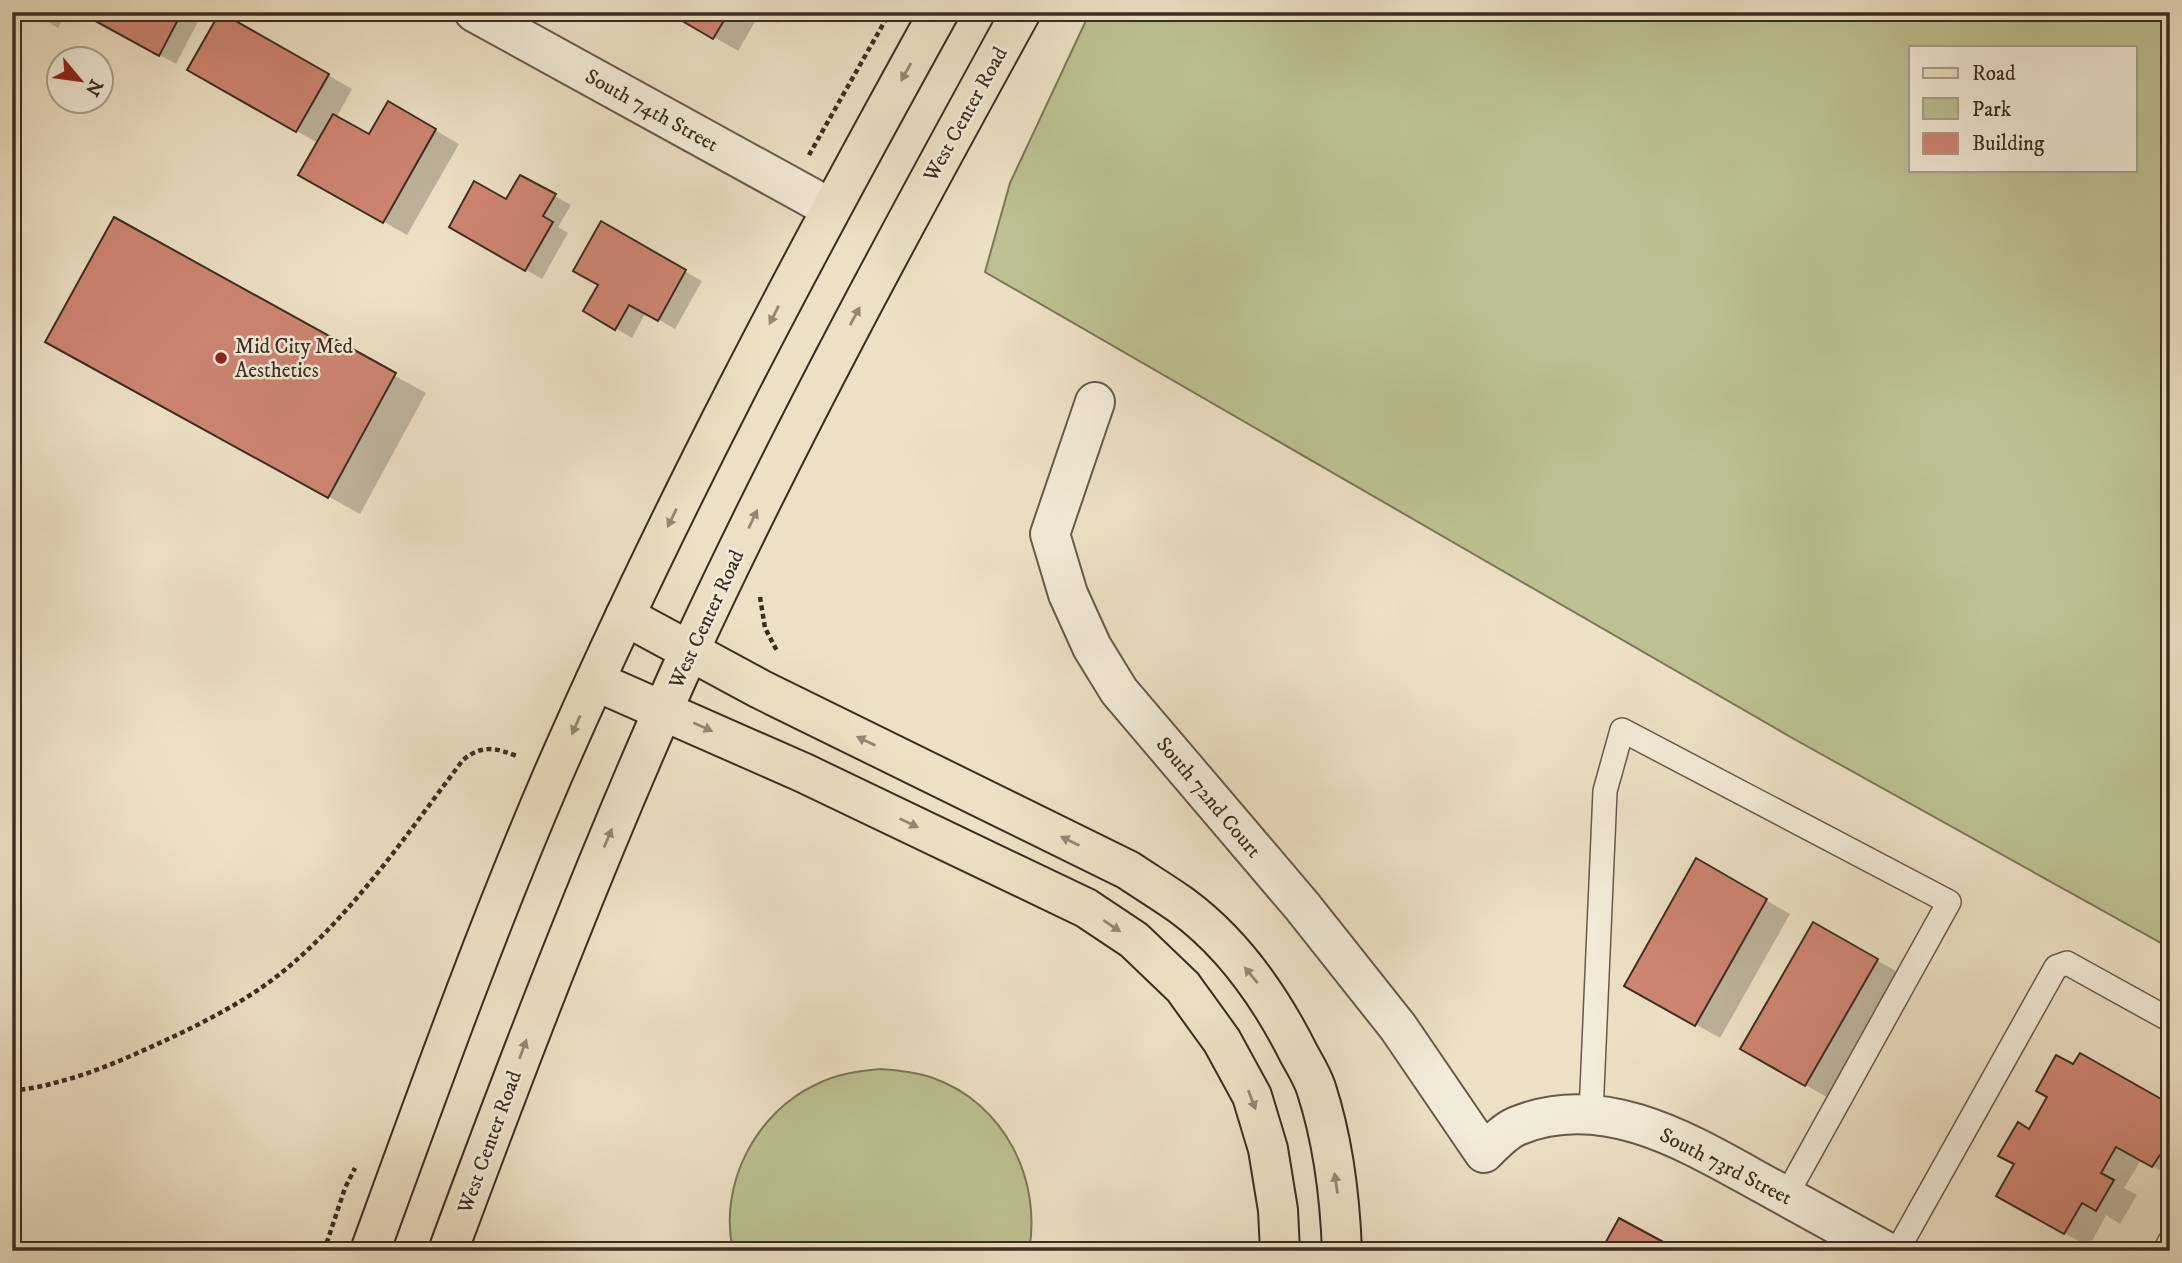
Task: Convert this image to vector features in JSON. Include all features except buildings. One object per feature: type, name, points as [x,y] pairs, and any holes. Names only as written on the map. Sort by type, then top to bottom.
[{"type":"main road","points":[[370,1251],[470,979],[525,841],[595,681],[718,425],[830,208],[939,12]]},
{"type":"main road","name":"West Center Road","points":[[448,1251],[538,1011],[604,847],[690,652],[818,387],[1021,12]]},
{"type":"main road","points":[[625,616],[760,689],[1128,870],[1182,906],[1223,942],[1257,982],[1287,1030],[1315,1086],[1330,1146],[1340,1214],[1342,1251]]},
{"type":"main road","points":[[595,681],[804,773],[1086,908],[1134,940],[1183,987],[1222,1041],[1252,1097],[1268,1149],[1278,1210],[1280,1251]]},
{"type":"street","name":"South 74th Street","points":[[474,12],[514,22],[830,208]]},
{"type":"street","name":"South 72nd Court","points":[[1095,402],[1050,534],[1068,594],[1092,647],[1119,691],[1302,906],[1398,1027],[1484,1153]]},
{"type":"street","name":"South 73rd Street","points":[[1484,1153],[1516,1127],[1552,1115],[1591,1114],[1623,1119],[1649,1126],[1682,1140],[1885,1251]]},
{"type":"lane","points":[[1591,1114],[1605,791],[1622,730],[1949,902],[1786,1196]]},
{"type":"lane","points":[[1897,1251],[2056,967],[2067,963],[2170,1020]]},
{"type":"lane","points":[[2165,1251],[2170,1241]]},
{"type":"path","points":[[12,1091],[55,1083],[107,1066],[241,1002],[291,965],[333,925],[375,877],[463,760],[474,751],[487,748],[523,759]]},
{"type":"green space","points":[[1090,12],[2170,12],[2170,948],[1794,739],[985,272],[1010,183]]},
{"type":"green space","points":[[880,1069],[933,1078],[980,1105],[998,1125],[1023,1171],[1032,1224],[1029,1251],[733,1251],[731,1201],[746,1153],[760,1131],[776,1112],[795,1096],[817,1084],[848,1074]]},
{"type":"place","name":"Mid City Med Aesthetics","points":[[221,358]]}]
